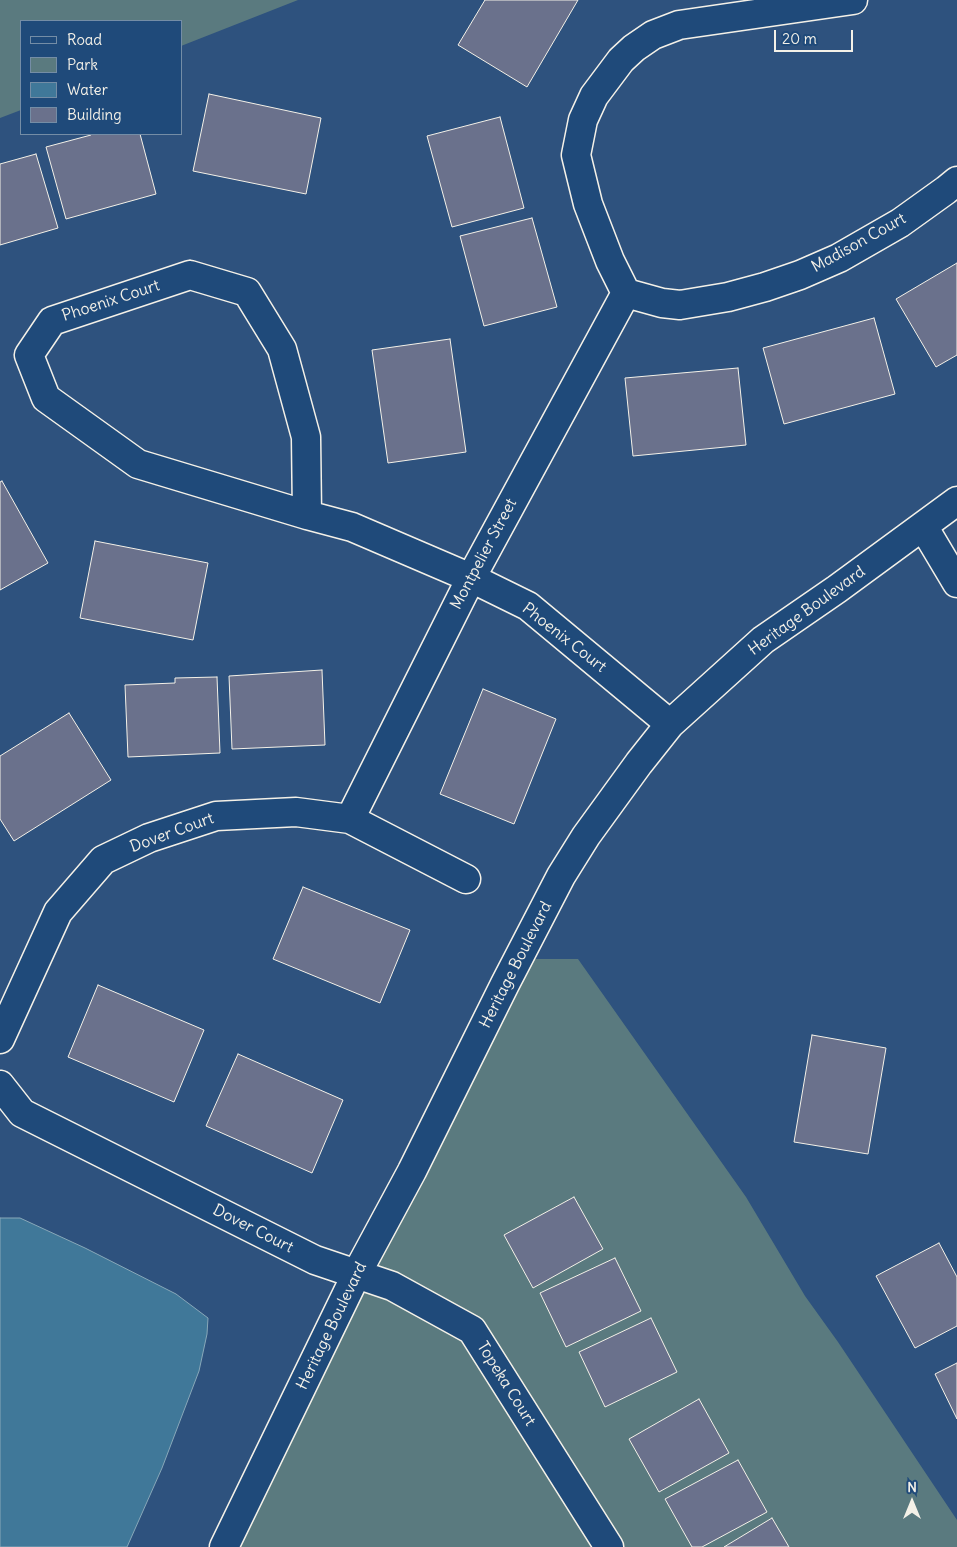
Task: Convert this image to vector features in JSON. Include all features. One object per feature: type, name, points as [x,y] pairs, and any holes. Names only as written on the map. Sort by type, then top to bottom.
[{"type":"street","points":[[626,293],[610,261],[588,204],[576,155],[582,120],[594,96],[621,60],[653,35],[679,25],[853,0]]},
{"type":"street","name":"Madison Court","points":[[626,293],[662,303],[680,305],[728,296],[782,281],[839,258],[900,223],[957,181]]},
{"type":"street","name":"Phoenix Court","points":[[307,515],[306,437],[282,349],[248,292],[190,275],[52,320],[29,355],[46,398],[138,464],[307,515],[352,527],[470,578],[528,606],[670,724]]},
{"type":"street","name":"Montpelier Street","points":[[350,819],[470,578],[626,293]]},
{"type":"street","name":"Heritage Boulevard","points":[[224,1547],[358,1273],[412,1171],[505,984],[562,876],[586,836],[670,724],[763,640],[837,589],[957,501]]},
{"type":"street","points":[[923,526],[957,583]]},
{"type":"street","name":"Dover Court","points":[[0,1039],[58,912],[103,860],[150,838],[216,816],[296,812],[350,819],[466,879]]},
{"type":"street","name":"Dover Court","points":[[0,1085],[22,1113],[315,1260],[358,1273]]},
{"type":"street","name":"Topeka Court","points":[[358,1273],[392,1286],[472,1330],[609,1547]]},
{"type":"green space","points":[[0,0],[298,0],[182,46],[182,20],[20,20],[20,110],[0,118]]},
{"type":"green space","points":[[513,959],[578,959],[746,1197],[805,1296],[957,1520],[957,1547],[230,1547]]},
{"type":"water","points":[[0,1218],[20,1218],[85,1248],[176,1294],[208,1318],[207,1334],[199,1371],[162,1468],[127,1547],[0,1547]]},
{"type":"building","points":[[485,0],[578,0],[527,87],[458,45]]},
{"type":"building","points":[[209,94],[321,118],[306,194],[193,171]]},
{"type":"building","points":[[500,117],[524,208],[452,227],[427,136]]},
{"type":"building","points":[[91,135],[140,135],[156,194],[66,219],[46,147]]},
{"type":"building","points":[[36,154],[58,228],[0,245],[0,164]]},
{"type":"building","points":[[532,218],[557,307],[484,326],[460,236]]},
{"type":"building","points":[[957,263],[957,355],[936,367],[896,299]]},
{"type":"building","points":[[874,318],[895,394],[784,424],[763,348]]},
{"type":"building","points":[[450,339],[466,452],[388,463],[372,350]]},
{"type":"building","points":[[738,368],[746,445],[633,456],[625,378]]},
{"type":"building","points":[[2,481],[48,563],[0,590],[0,482]]},
{"type":"building","points":[[95,541],[208,563],[193,640],[80,618]]},
{"type":"building","points":[[322,670],[325,745],[232,749],[229,676]]},
{"type":"building","points":[[217,677],[220,753],[128,757],[125,685],[175,683],[175,678]]},
{"type":"building","points":[[483,689],[556,719],[514,824],[440,794]]},
{"type":"building","points":[[69,713],[111,780],[14,841],[0,819],[0,756]]},
{"type":"building","points":[[303,887],[410,930],[380,1003],[273,959]]},
{"type":"building","points":[[98,985],[204,1030],[174,1102],[68,1057]]},
{"type":"building","points":[[812,1035],[886,1048],[868,1154],[794,1142]]},
{"type":"building","points":[[238,1054],[343,1100],[312,1173],[206,1126]]},
{"type":"building","points":[[574,1197],[603,1249],[533,1288],[504,1235]]},
{"type":"building","points":[[939,1243],[957,1277],[957,1326],[915,1348],[876,1276]]},
{"type":"building","points":[[615,1258],[641,1311],[566,1347],[540,1293]]},
{"type":"building","points":[[651,1318],[677,1372],[605,1407],[579,1352]]},
{"type":"building","points":[[957,1363],[957,1419],[935,1374]]},
{"type":"building","points":[[699,1399],[729,1453],[659,1492],[629,1439]]},
{"type":"building","points":[[738,1460],[767,1512],[702,1547],[692,1547],[665,1499]]},
{"type":"building","points":[[772,1518],[789,1547],[724,1547]]}]
